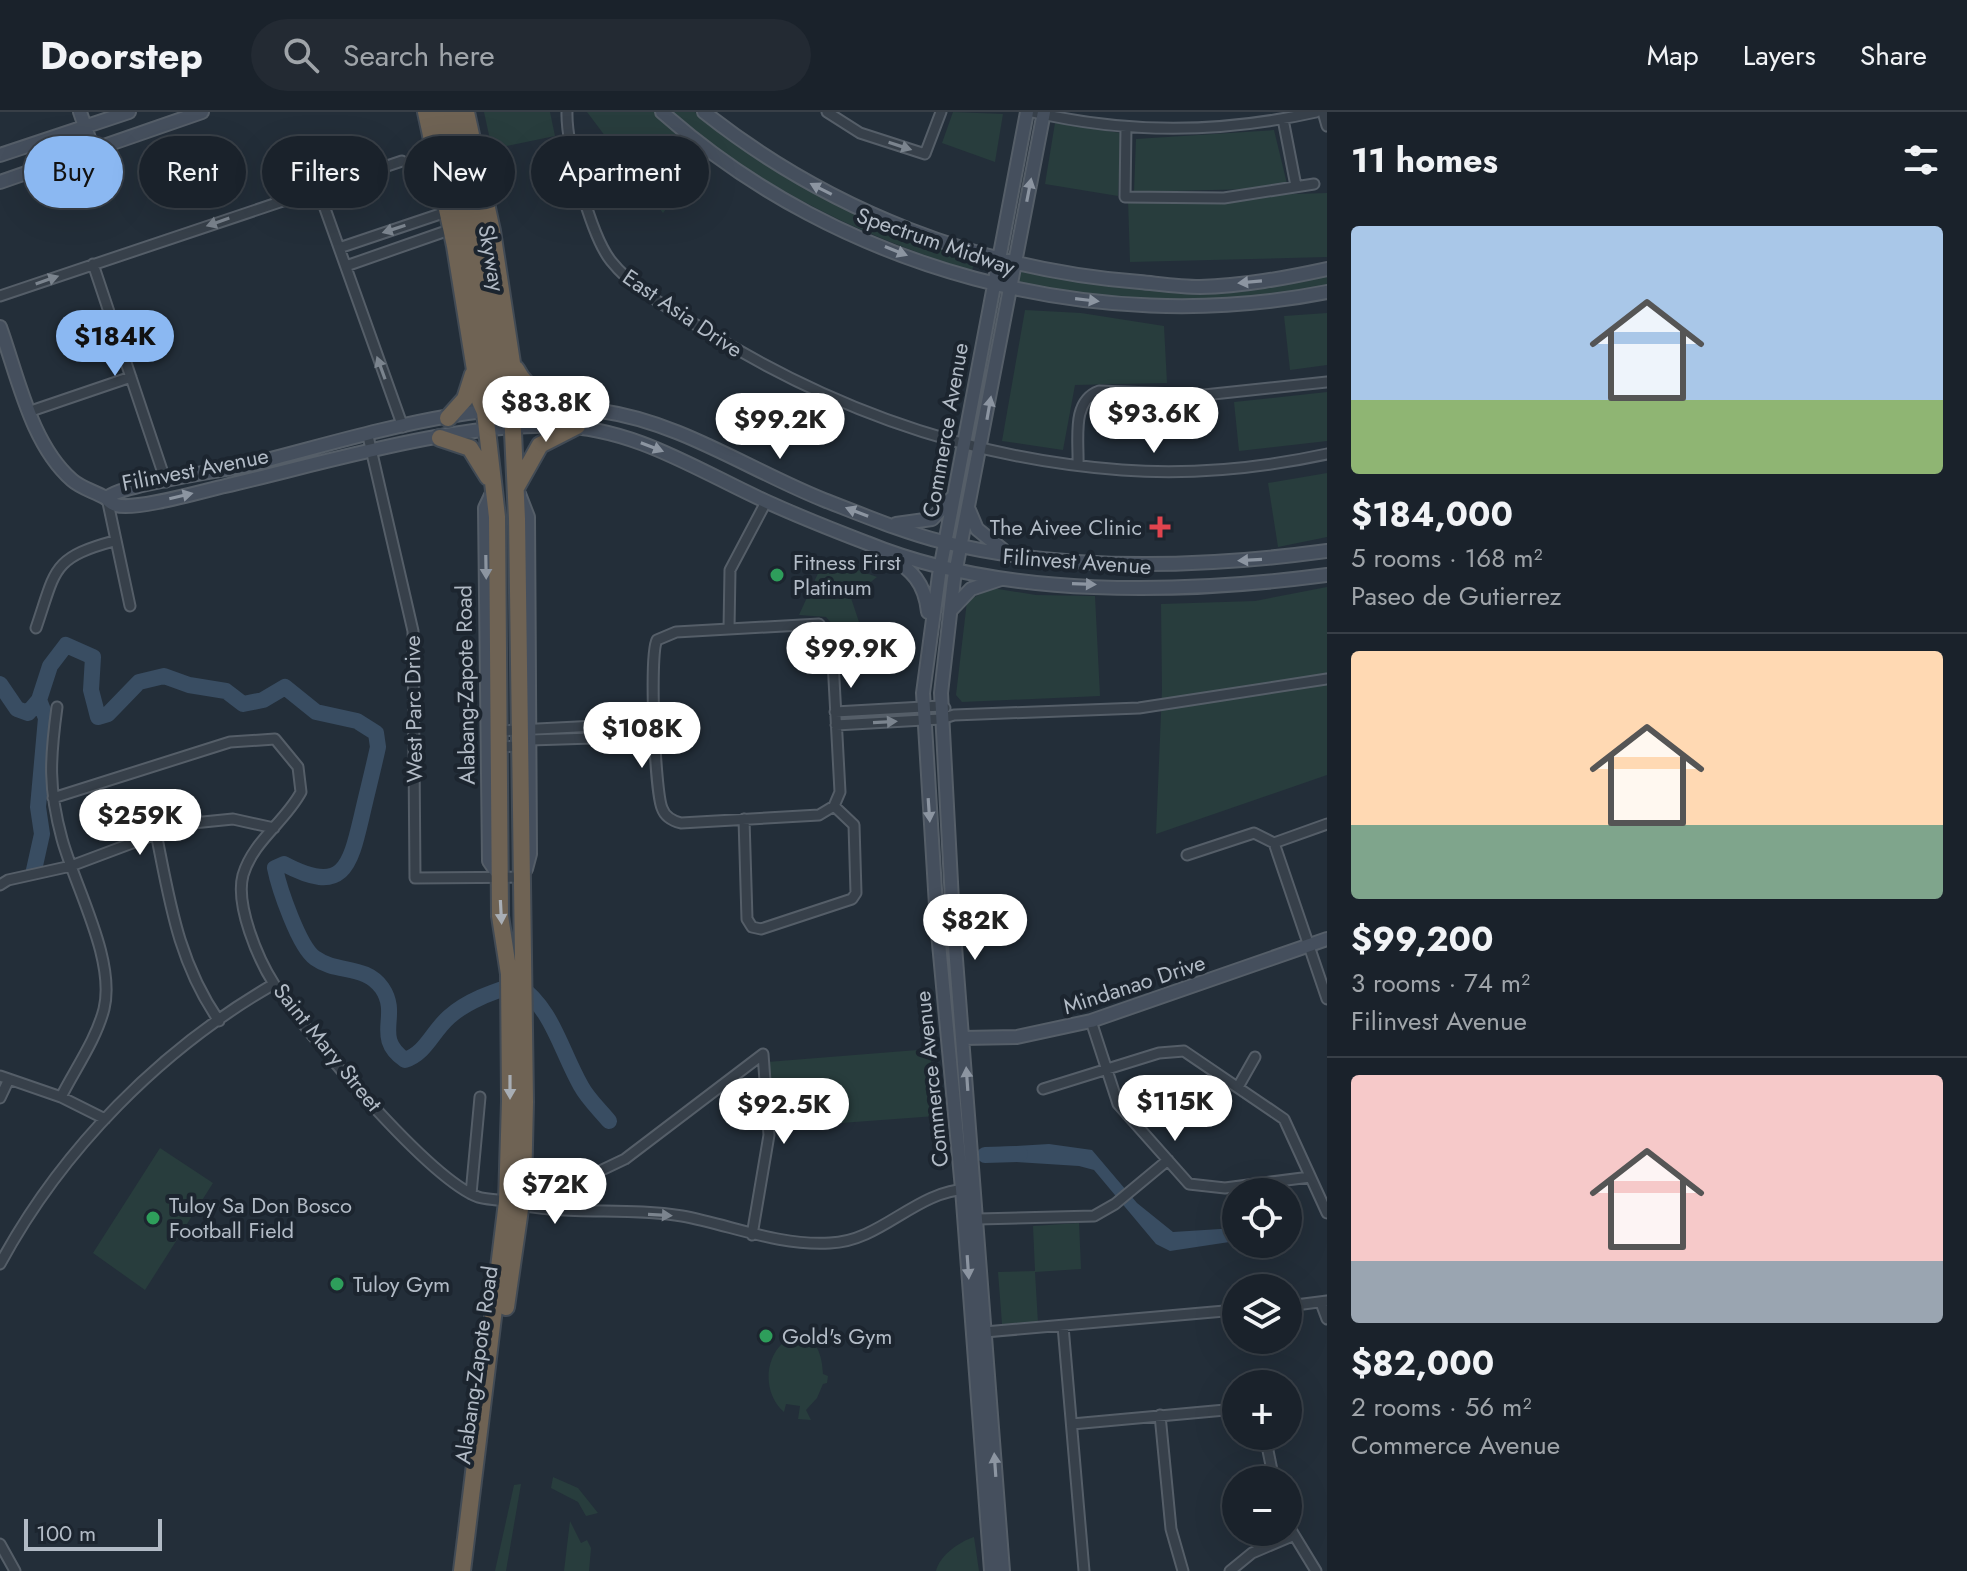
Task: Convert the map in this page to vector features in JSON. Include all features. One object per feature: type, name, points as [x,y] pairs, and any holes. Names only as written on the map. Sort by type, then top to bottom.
[{"type":"highway","name":"Alabang-Zapote Road","points":[[426,112],[449,211],[487,431],[497,533],[500,916],[516,974]]},
{"type":"highway","name":"Skyway","points":[[440,112],[478,304],[491,399],[485,412]]},
{"type":"highway","name":"Skyway","points":[[453,112],[481,235],[505,397],[512,410]]},
{"type":"highway","name":"Alabang-Zapote Road","points":[[466,112],[479,163],[517,396],[512,410],[525,736],[520,854],[524,877],[516,974],[516,1201],[472,1571]]},
{"type":"highway","points":[[512,357],[526,386],[550,400],[579,409]]},
{"type":"highway","points":[[448,418],[471,388],[475,360]]},
{"type":"highway","points":[[516,488],[540,445],[577,426]]},
{"type":"highway","points":[[440,438],[470,448],[493,491]]},
{"type":"highway","name":"Alabang-Zapote Road","points":[[462,1571],[516,1201]]},
{"type":"main road","points":[[80,112],[88,136]]},
{"type":"main road","points":[[0,155],[129,112]]},
{"type":"main road","points":[[123,140],[202,112]]},
{"type":"main road","name":"Spectrum Midway","points":[[662,112],[711,154],[823,221],[908,257],[1010,289],[1136,306],[1206,309],[1273,303],[1327,292]]},
{"type":"main road","name":"Spectrum Midway","points":[[704,112],[798,177],[850,204],[1014,265],[1074,276],[1199,287],[1274,280],[1327,269]]},
{"type":"main road","name":"Commerce Avenue","points":[[1003,1571],[978,1219],[969,1189],[947,1039],[923,713],[930,626],[992,284],[1027,112]]},
{"type":"main road","name":"Commerce Avenue","points":[[991,1571],[963,1038],[951,889],[945,713],[950,613],[957,568],[1041,113]]},
{"type":"main road","points":[[0,182],[24,174]]},
{"type":"main road","points":[[0,327],[31,411],[55,462],[73,481],[107,498]]},
{"type":"main road","name":"Filinvest Avenue","points":[[1327,551],[1264,559],[1153,564],[1017,555],[945,543],[887,524],[776,479],[646,421],[579,409],[512,410],[448,418],[115,491],[107,498],[115,505],[142,503],[440,438],[513,428],[577,426],[621,435],[667,452],[766,502],[871,545],[1007,578],[1156,587],[1267,583],[1327,575]]},
{"type":"main road","points":[[766,502],[776,479]]},
{"type":"main road","name":"Alabang-Zapote Road","points":[[493,491],[485,508],[489,861],[500,877]]},
{"type":"main road","points":[[887,524],[918,523],[932,519],[954,495]]},
{"type":"main road","points":[[969,508],[977,529],[987,539],[1017,555]]},
{"type":"main road","points":[[871,545],[910,569],[918,579],[924,590],[930,626]]},
{"type":"main road","points":[[950,613],[957,600],[971,589],[1007,578]]},
{"type":"main road","points":[[935,892],[951,889]]},
{"type":"main road","name":"Mindanao Drive","points":[[963,1038],[1017,1037],[1091,1021],[1327,939]]},
{"type":"street","name":"East Asia Drive","points":[[567,112],[590,223],[613,263],[639,286],[749,358],[795,383],[878,418],[963,444],[1078,465],[1163,471],[1243,466],[1327,454]]},
{"type":"street","points":[[827,112],[860,133],[925,154],[941,112]]},
{"type":"street","points":[[1041,113],[1126,127],[1188,129],[1283,119],[1316,112]]},
{"type":"street","points":[[1323,112],[1327,126]]},
{"type":"street","points":[[1283,119],[1296,186]]},
{"type":"street","points":[[1126,127],[1125,197],[1224,198],[1314,184]]},
{"type":"street","points":[[388,166],[402,161]]},
{"type":"street","points":[[0,296],[262,208]]},
{"type":"street","points":[[325,208],[403,427]]},
{"type":"street","points":[[339,248],[449,211]]},
{"type":"street","points":[[346,266],[452,229]]},
{"type":"street","points":[[93,264],[166,482]]},
{"type":"street","points":[[31,411],[131,377]]},
{"type":"street","points":[[1078,465],[1080,410],[1088,395],[1099,391],[1204,395],[1327,382]]},
{"type":"street","name":"West Parc Drive","points":[[368,436],[413,631],[415,878],[524,877]]},
{"type":"street","points":[[107,498],[130,606]]},
{"type":"street","points":[[729,629],[730,570],[766,502]]},
{"type":"street","points":[[36,628],[60,565],[77,551],[114,541]]},
{"type":"street","points":[[823,626],[832,642],[835,712],[840,792],[834,806],[819,815],[681,823],[669,818],[660,801],[652,654],[657,640],[669,633],[823,626]]},
{"type":"street","points":[[835,712],[945,713],[1139,708],[1327,679]]},
{"type":"street","points":[[57,707],[49,770],[53,798],[103,965],[104,1009],[61,1097]]},
{"type":"street","points":[[836,725],[923,713]]},
{"type":"street","points":[[499,739],[655,723]]},
{"type":"street","points":[[499,739],[525,736],[656,736]]},
{"type":"street","name":"Saint Mary Street","points":[[53,798],[230,742],[275,739],[298,767],[301,792],[259,843],[242,878],[251,937],[274,984],[407,1142],[471,1194],[680,1216],[752,1235],[843,1242],[887,1223],[930,1196],[969,1189]]},
{"type":"street","points":[[744,819],[747,919],[752,927],[761,929],[852,899],[856,893],[854,825],[834,806]]},
{"type":"street","points":[[0,885],[8,880],[71,866],[156,833],[209,819],[233,819],[274,828]]},
{"type":"street","points":[[1274,843],[1327,824]]},
{"type":"street","points":[[156,833],[181,948],[195,987],[219,1021]]},
{"type":"street","points":[[1187,855],[1254,833],[1274,843],[1327,999]]},
{"type":"street","points":[[0,1264],[42,1198],[105,1119],[155,1069],[274,984]]},
{"type":"street","points":[[1091,1021],[1118,1104],[1189,1184],[1204,1188],[1310,1177]]},
{"type":"street","name":"Mindanao Drive","points":[[947,1039],[963,1038]]},
{"type":"street","points":[[1043,1089],[1159,1053],[1184,1051],[1284,1119],[1327,1213]]},
{"type":"street","points":[[516,1201],[583,1179],[625,1159],[763,1054],[769,1135],[752,1235]]},
{"type":"street","points":[[1238,1087],[1255,1057]]},
{"type":"street","points":[[0,1098],[4,1078],[61,1097],[105,1119]]},
{"type":"street","points":[[471,1194],[480,1097]]},
{"type":"street","points":[[978,1219],[1094,1216],[1115,1204],[1168,1160]]},
{"type":"street","points":[[1302,1304],[1324,1302],[1327,1319]]},
{"type":"street","points":[[985,1332],[1222,1311]]},
{"type":"street","points":[[1063,1326],[1084,1571]]},
{"type":"street","points":[[1072,1424],[1222,1410]]},
{"type":"street","points":[[1160,1415],[1171,1529],[1183,1571]]},
{"type":"street","points":[[1230,1571],[1252,1553],[1268,1546]]},
{"type":"street","points":[[1299,1546],[1316,1571]]},
{"type":"street","points":[[1,1547],[15,1571]]},
{"type":"green space","points":[[484,112],[550,112],[555,136],[531,136],[531,141],[515,144],[515,136],[489,136]]},
{"type":"green space","points":[[587,112],[654,112],[683,136],[605,136]]},
{"type":"green space","points":[[671,112],[695,112],[797,183],[848,210],[975,258],[972,271],[890,242],[813,207],[741,164],[709,141],[709,136],[702,136]]},
{"type":"green space","points":[[953,112],[1003,114],[995,162],[942,143]]},
{"type":"green space","points":[[1055,123],[1121,133],[1118,196],[1045,184]]},
{"type":"green space","points":[[1274,130],[1288,188],[1134,192],[1136,139]]},
{"type":"green space","points":[[1327,193],[1327,257],[1130,262],[1128,199]]},
{"type":"green space","points":[[1022,270],[1183,291],[1327,272],[1327,288],[1204,306],[1016,287]]},
{"type":"green space","points":[[1025,310],[1081,313],[1164,326],[1167,383],[1075,385],[1063,450],[1002,441]]},
{"type":"green space","points":[[1327,313],[1327,365],[1290,370],[1284,316]]},
{"type":"green space","points":[[1327,392],[1327,441],[1239,451],[1234,402]]},
{"type":"green space","points":[[1327,473],[1327,537],[1278,547],[1268,483]]},
{"type":"green space","points":[[825,558],[877,577],[851,598],[859,622],[837,629],[826,617],[799,615]]},
{"type":"green space","points":[[1327,587],[1327,775],[1156,834],[1162,690],[1161,604],[1255,601]]},
{"type":"green space","points":[[992,588],[1036,595],[1095,596],[1100,696],[962,702],[956,695],[967,601]]},
{"type":"green space","points":[[930,1049],[936,1116],[773,1128],[767,1062]]},
{"type":"green space","name":"Tuloy Sa Don Bosco Football Field","points":[[160,1148],[213,1183],[145,1290],[93,1253]]},
{"type":"green space","points":[[1079,1223],[1081,1269],[1035,1272],[1038,1323],[1002,1324],[998,1272],[1035,1271],[1033,1226]]},
{"type":"green space","points":[[798,1335],[814,1344],[820,1355],[823,1374],[828,1376],[827,1383],[823,1384],[817,1398],[806,1410],[811,1420],[798,1419],[800,1406],[786,1404],[784,1412],[776,1403],[769,1381],[772,1358],[778,1348]]},
{"type":"green space","points":[[553,1477],[578,1488],[598,1513],[586,1516],[578,1502],[551,1488]]},
{"type":"green space","points":[[521,1484],[506,1571],[495,1571],[514,1485]]},
{"type":"green space","points":[[570,1521],[581,1543],[587,1540],[591,1548],[589,1571],[564,1571]]},
{"type":"green space","points":[[974,1537],[979,1571],[936,1571],[951,1550]]},
{"type":"water","points":[[1049,1144],[1092,1150],[1137,1203],[1173,1232],[1222,1229],[1222,1243],[1170,1251],[1156,1244],[1094,1170],[1079,1166],[1001,1161],[1000,1147]]},
{"type":"waterway","points":[[0,684],[17,709],[28,713],[39,700],[50,666],[66,645],[93,657],[91,690],[98,717],[108,714],[139,682],[164,676],[189,685],[226,691],[243,704],[263,700],[285,687],[316,712],[357,721],[376,733],[378,747],[358,833],[341,871],[320,877],[284,864],[275,868],[296,930],[309,952],[323,963],[359,972],[375,980],[387,998],[390,1043],[405,1060],[418,1052],[456,1011],[481,997],[517,984],[548,1018],[581,1086],[609,1121]]},
{"type":"waterway","points":[[34,870],[42,834],[38,807],[46,718],[39,700]]},
{"type":"waterway","points":[[985,1155],[1020,1154]]},
{"type":"place","name":"The Aivee Clinic","points":[[1160,527]]},
{"type":"place","name":"Fitness First Platinum","points":[[777,575]]},
{"type":"place","name":"Tuloy Sa Don Bosco Football Field","points":[[153,1218]]},
{"type":"place","name":"Tuloy Gym","points":[[337,1284]]},
{"type":"place","name":"Gold's Gym","points":[[766,1336]]}]
